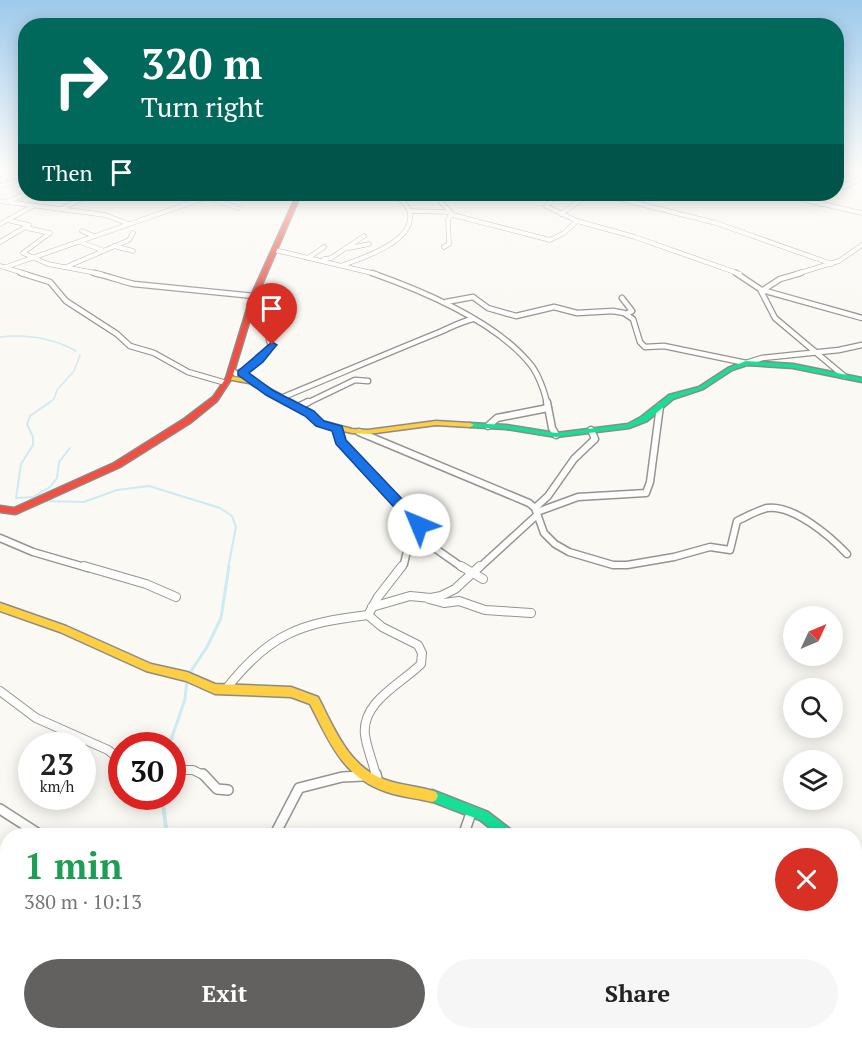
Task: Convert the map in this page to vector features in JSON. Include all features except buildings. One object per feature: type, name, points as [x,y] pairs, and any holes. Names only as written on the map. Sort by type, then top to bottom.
[{"type":"street","points":[[117,219],[130,224]]},
{"type":"street","points":[[0,268],[143,219]]},
{"type":"street","points":[[0,509],[15,511],[123,462],[136,451],[204,409],[215,399],[229,377],[254,296],[288,219]]},
{"type":"street","points":[[342,265],[377,253],[395,242],[407,228],[409,219]]},
{"type":"street","points":[[444,247],[449,244],[448,219]]},
{"type":"street","points":[[474,219],[550,240],[564,233],[578,221]]},
{"type":"street","points":[[574,219],[635,237],[734,271],[761,290],[862,318]]},
{"type":"street","points":[[702,219],[832,264]]},
{"type":"street","points":[[2,222],[29,224],[27,228]]},
{"type":"street","points":[[0,242],[27,228],[50,233],[23,253],[43,262],[116,277],[120,281],[134,284],[254,296]]},
{"type":"street","points":[[82,231],[94,237]]},
{"type":"street","points":[[65,267],[130,239],[133,233]]},
{"type":"street","points":[[316,260],[331,258],[364,236]]},
{"type":"street","points":[[79,242],[102,250]]},
{"type":"street","points":[[345,249],[369,243]]},
{"type":"street","points":[[761,290],[780,279],[832,264],[845,258],[862,245]]},
{"type":"street","points":[[113,246],[133,251]]},
{"type":"street","points":[[308,258],[324,247]]},
{"type":"street","points":[[275,249],[398,281],[446,302],[473,319],[502,339],[532,366],[556,435]]},
{"type":"street","points":[[7,267],[50,282],[66,301],[117,334],[130,346],[154,352],[188,372],[251,381]]},
{"type":"street","points":[[761,290],[775,318],[844,376]]},
{"type":"street","points":[[446,302],[473,297],[488,308],[516,316],[554,307],[577,313],[613,311],[626,314],[633,319],[640,342],[645,347],[664,346],[746,363],[793,366],[860,380]]},
{"type":"street","points":[[622,298],[632,311],[626,314]]},
{"type":"street","points":[[281,398],[365,364],[408,343],[435,334],[462,321],[473,319]]},
{"type":"street","points":[[229,377],[242,373],[260,360],[271,346],[269,340]]},
{"type":"street","points":[[359,432],[436,423],[488,426],[556,435],[629,426],[644,419],[671,397],[701,388],[730,369],[746,363],[762,358],[848,349],[862,345]]},
{"type":"street","points":[[242,373],[251,381],[298,407],[320,423],[359,432],[529,503],[536,512],[544,532],[562,549],[619,566],[674,557],[710,547],[730,550],[737,521],[768,508],[819,527],[829,534],[847,554]]},
{"type":"street","points":[[298,407],[355,380],[368,381]]},
{"type":"street","points":[[536,512],[579,497],[646,493],[650,482],[660,406]]},
{"type":"street","points":[[488,426],[497,418],[548,408]]},
{"type":"street","points":[[338,429],[341,441],[414,520],[442,555],[483,579]]},
{"type":"street","points":[[372,607],[410,596],[431,598],[448,593],[475,574],[536,512],[574,459],[595,439],[591,430]]},
{"type":"street","points":[[368,615],[404,564],[414,520]]},
{"type":"street","points":[[0,538],[33,552],[146,584],[176,597]]},
{"type":"street","points":[[423,597],[444,603],[460,601],[489,610],[531,613]]},
{"type":"street","points":[[0,607],[63,630],[150,668],[187,677],[215,689],[291,692],[311,698],[344,758],[364,776],[379,784],[431,796],[484,816],[500,828]]},
{"type":"street","points":[[226,689],[252,656],[272,641],[310,624],[368,615],[382,627],[418,645],[422,653],[421,664],[371,709],[364,720],[364,732],[379,784]]},
{"type":"street","points":[[0,691],[36,718],[108,750]]},
{"type":"street","points":[[186,769],[196,769],[208,777],[217,789],[228,790]]},
{"type":"street","points":[[278,828],[299,788],[342,777],[364,776]]},
{"type":"street","points":[[0,809],[30,828]]},
{"type":"street","points":[[466,828],[471,813]]},
{"type":"waterway","points":[[0,337],[39,338],[76,351]]},
{"type":"waterway","points":[[48,404],[74,371],[80,355]]},
{"type":"waterway","points":[[50,402],[30,416],[27,424],[33,437],[33,445],[21,464],[16,498],[33,497],[50,487],[57,478],[59,462],[70,448]]},
{"type":"waterway","points":[[41,501],[84,502],[117,490],[149,486],[220,508],[232,516],[236,527],[228,568]]},
{"type":"waterway","points":[[189,674],[207,647],[221,618],[229,566]]},
{"type":"waterway","points":[[174,732],[185,699],[187,679]]},
{"type":"waterway","points":[[164,810],[166,828]]},
{"type":"traffic: fast","points":[[470,425],[506,427],[556,435],[629,426],[644,419],[671,397],[701,388],[730,369],[746,363],[793,366],[862,380]]},
{"type":"traffic: fast","points":[[432,796],[484,816],[500,828]]},
{"type":"traffic: slow","points":[[229,378],[251,381],[310,413],[320,423],[352,431],[368,432],[436,423],[470,425]]},
{"type":"traffic: slow","points":[[0,607],[63,629],[150,668],[187,677],[215,689],[291,692],[314,700],[339,748],[355,768],[378,783],[432,796]]},
{"type":"traffic: jam","points":[[0,509],[15,511],[117,465],[187,421],[215,399],[229,378],[254,296],[288,219]]},
{"type":"route","points":[[272,345],[260,360],[242,373],[270,393],[310,413],[320,423],[338,429],[338,437],[341,441],[419,525]]}]
